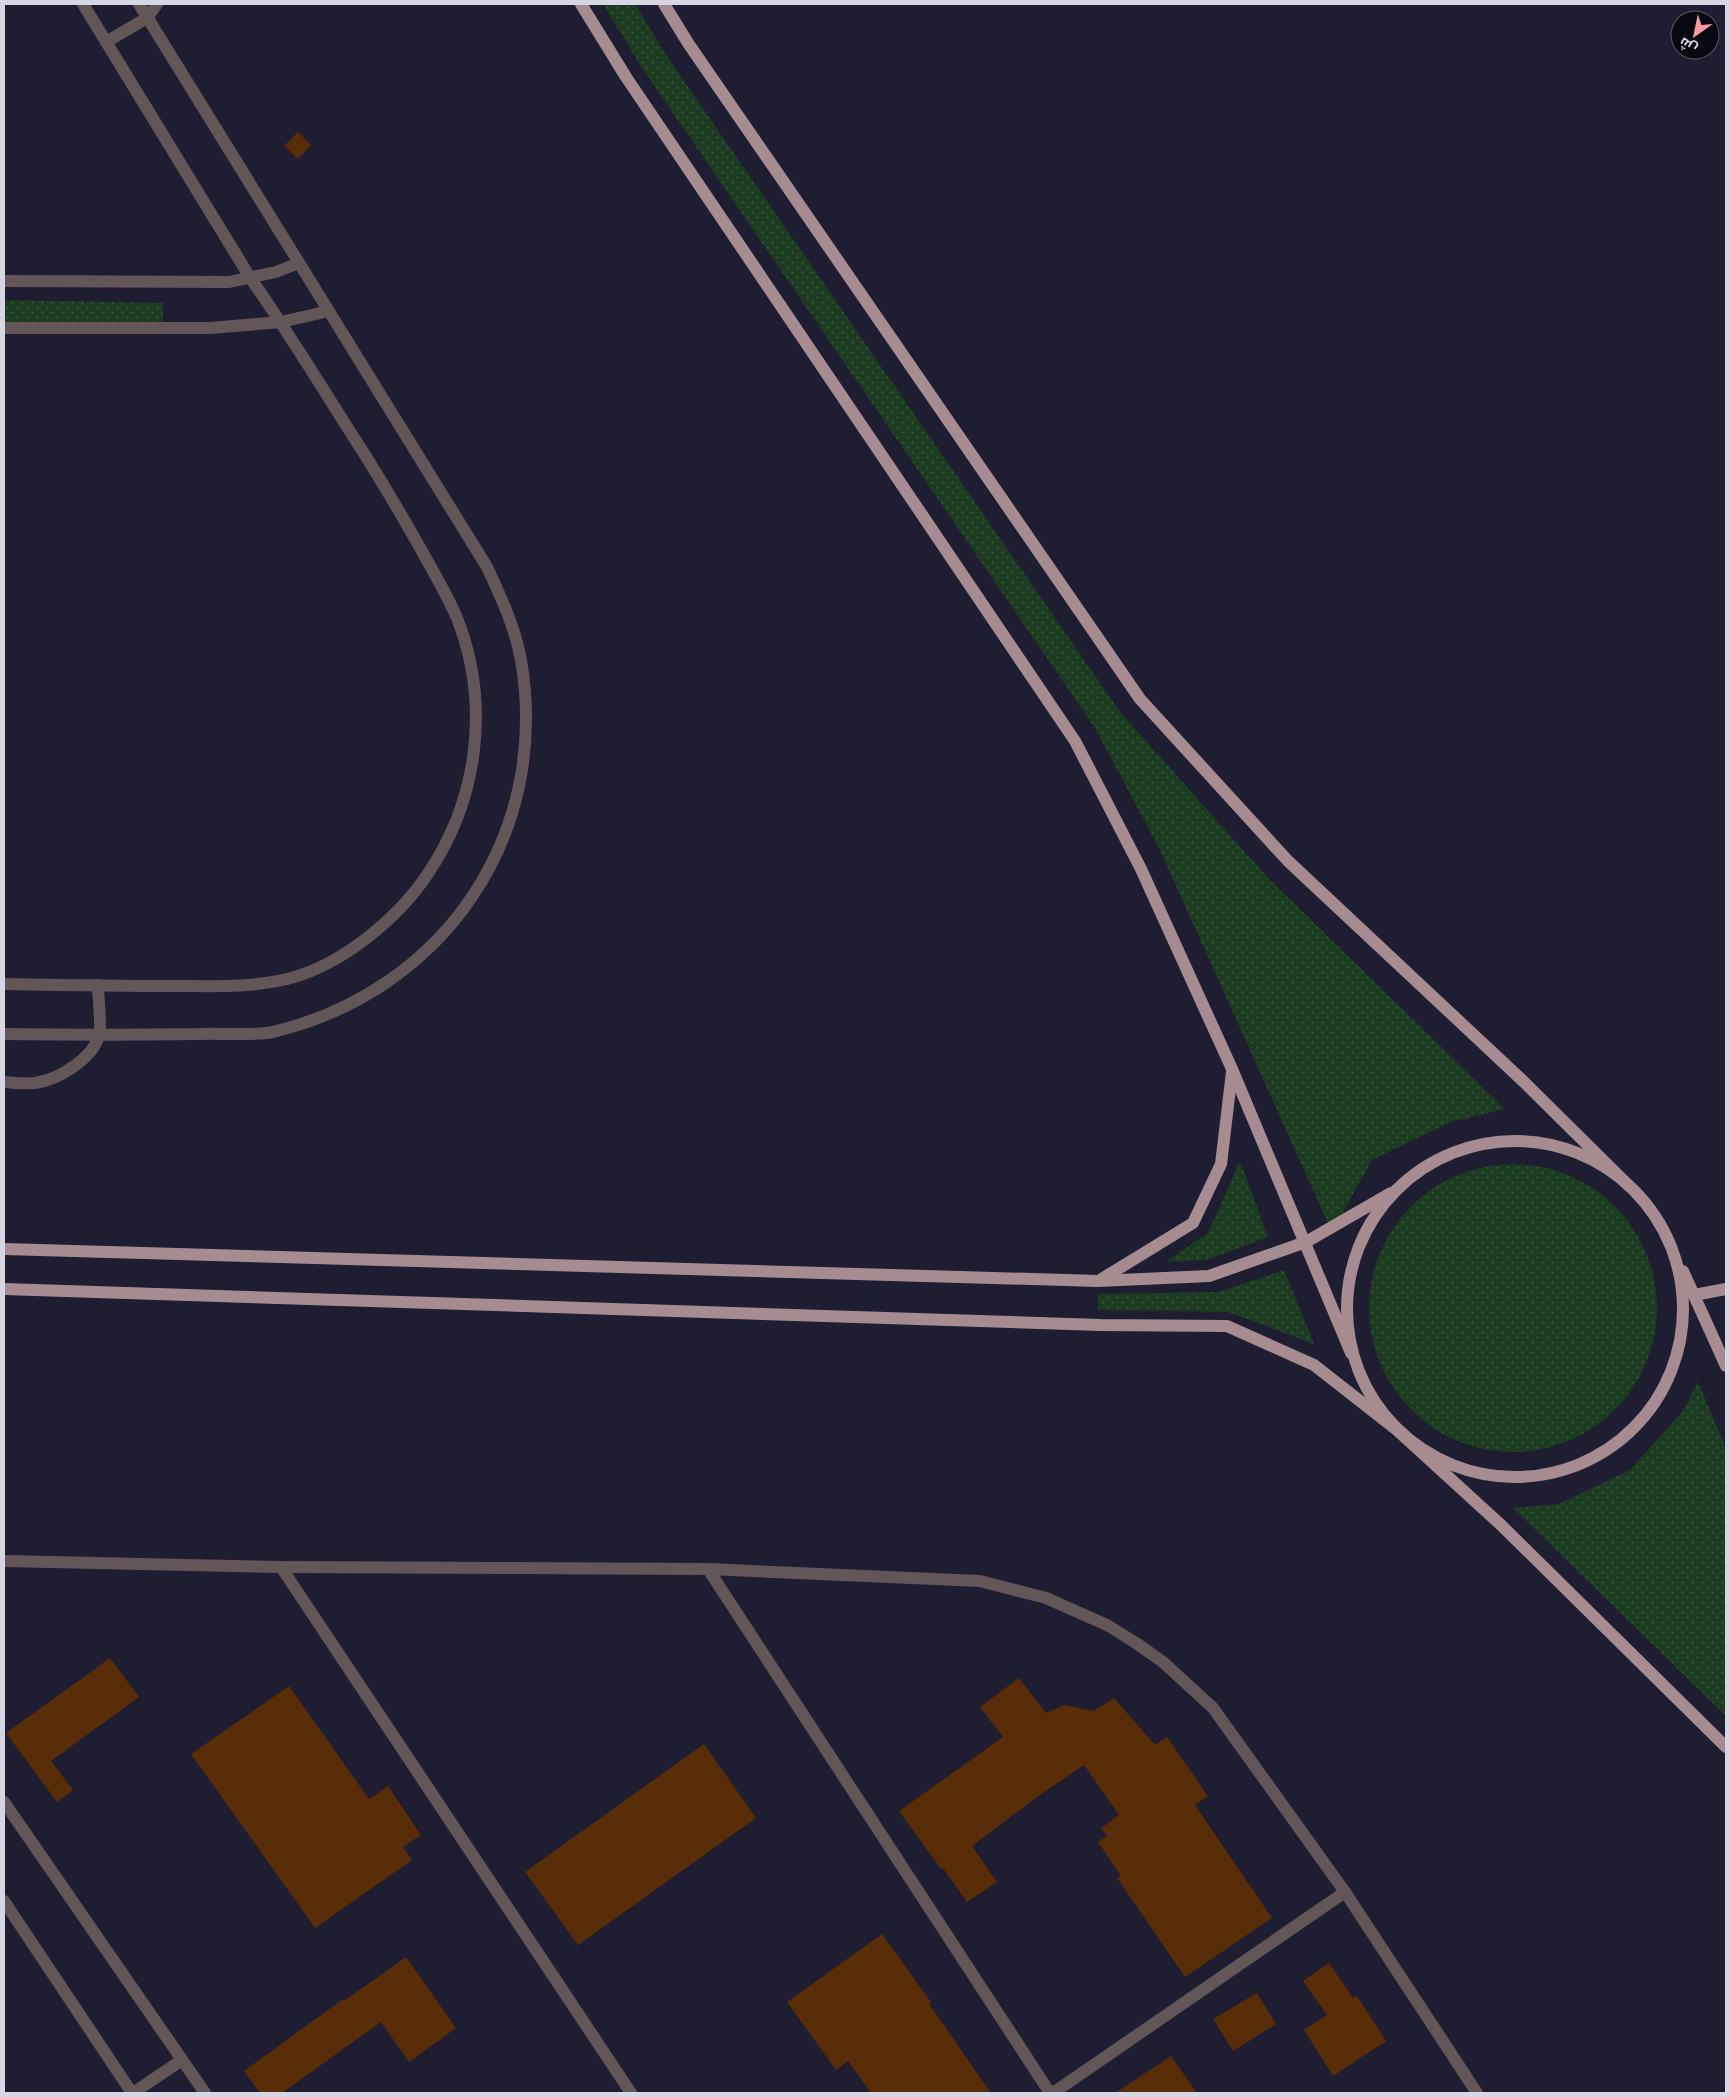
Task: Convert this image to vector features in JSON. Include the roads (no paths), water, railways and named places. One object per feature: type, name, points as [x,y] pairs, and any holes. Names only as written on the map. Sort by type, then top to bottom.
[{"type":"main road","points":[[581,4],[626,77],[1075,741],[1142,869],[1232,1069],[1369,1394],[1397,1430],[1501,1525],[1726,1747]]},
{"type":"main road","points":[[664,4],[688,43],[1140,699],[1288,861],[1522,1081],[1651,1210],[1671,1244],[1726,1366]]},
{"type":"main road","points":[[1098,1281],[1193,1223],[1221,1164],[1232,1069]]},
{"type":"main road","points":[[4,1249],[1098,1281],[1209,1276],[1306,1242],[1391,1193],[1432,1162],[1479,1144],[1531,1141],[1580,1154],[1624,1181]]},
{"type":"main road","points":[[1352,1353],[1346,1296],[1348,1287],[1360,1241],[1391,1193]]},
{"type":"main road","points":[[4,1289],[1090,1325],[1227,1326],[1314,1365],[1397,1430],[1445,1463],[1501,1477],[1558,1472],[1611,1449],[1652,1409],[1677,1357],[1684,1300],[1671,1244]]},
{"type":"main road","points":[[1694,1295],[1726,1289]]},
{"type":"street","points":[[4,984],[245,986],[289,979],[326,964],[368,937],[393,916],[420,887],[442,852],[459,816],[470,777],[476,736],[475,696],[469,656],[456,617],[401,512],[281,322],[251,279],[83,4]]},
{"type":"street","points":[[4,1034],[100,1036],[270,1032],[318,1019],[363,998],[405,970],[441,937],[472,898],[497,854],[514,808],[524,759],[526,709],[521,659],[508,611],[487,567],[139,4]]},
{"type":"street","points":[[106,42],[148,18],[158,4]]},
{"type":"street","points":[[4,281],[206,284],[251,279],[299,263]]},
{"type":"street","points":[[4,328],[210,328],[281,322],[329,311]]},
{"type":"street","points":[[4,1082],[34,1083],[61,1074],[83,1058],[100,1036],[98,985]]},
{"type":"street","points":[[4,1560],[280,1567],[708,1569],[980,1581],[1046,1598],[1107,1625],[1163,1662],[1213,1708],[1344,1892],[1477,2093]]},
{"type":"street","points":[[280,1567],[631,2093]]},
{"type":"street","points":[[708,1569],[1051,2093],[1344,1892]]},
{"type":"street","points":[[4,1802],[205,2093]]},
{"type":"street","points":[[4,1901],[133,2093],[182,2060]]}]
